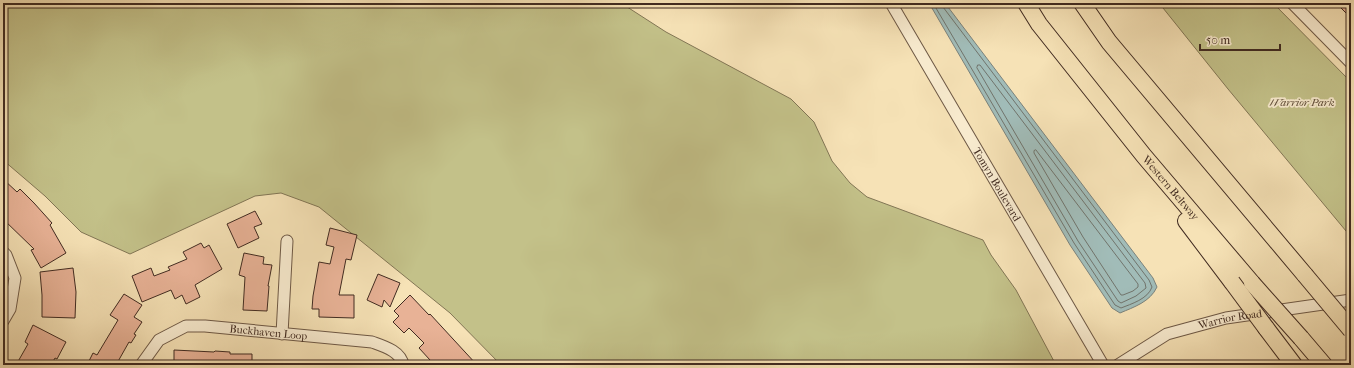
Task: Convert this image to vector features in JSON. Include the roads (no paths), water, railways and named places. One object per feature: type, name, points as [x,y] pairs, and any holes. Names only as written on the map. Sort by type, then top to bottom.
[{"type":"highway","name":"Western Beltway","points":[[1026,3],[1039,24],[1144,156],[1324,365]]},
{"type":"highway","points":[[1082,3],[1109,42],[1351,330]]},
{"type":"highway","points":[[1039,24],[1294,365]]},
{"type":"street","name":"Tomyn Boulevard","points":[[891,3],[1103,365]]},
{"type":"street","points":[[1292,3],[1351,63]]},
{"type":"street","points":[[282,334],[287,241]]},
{"type":"street","points":[[3,252],[6,255],[15,278],[10,309],[3,321]]},
{"type":"street","name":"Warrior Road","points":[[1118,365],[1167,334],[1226,318],[1351,300]]},
{"type":"street","name":"Buckhaven Loop","points":[[141,365],[159,340],[186,326],[205,326],[372,342],[390,349],[402,361],[403,365]]},
{"type":"water","points":[[929,3],[945,3],[1153,278],[1157,287],[1146,300],[1120,313],[1112,308],[1070,245]]},
{"type":"park label","name":"Warrior Park","points":[[1302,102]]}]
